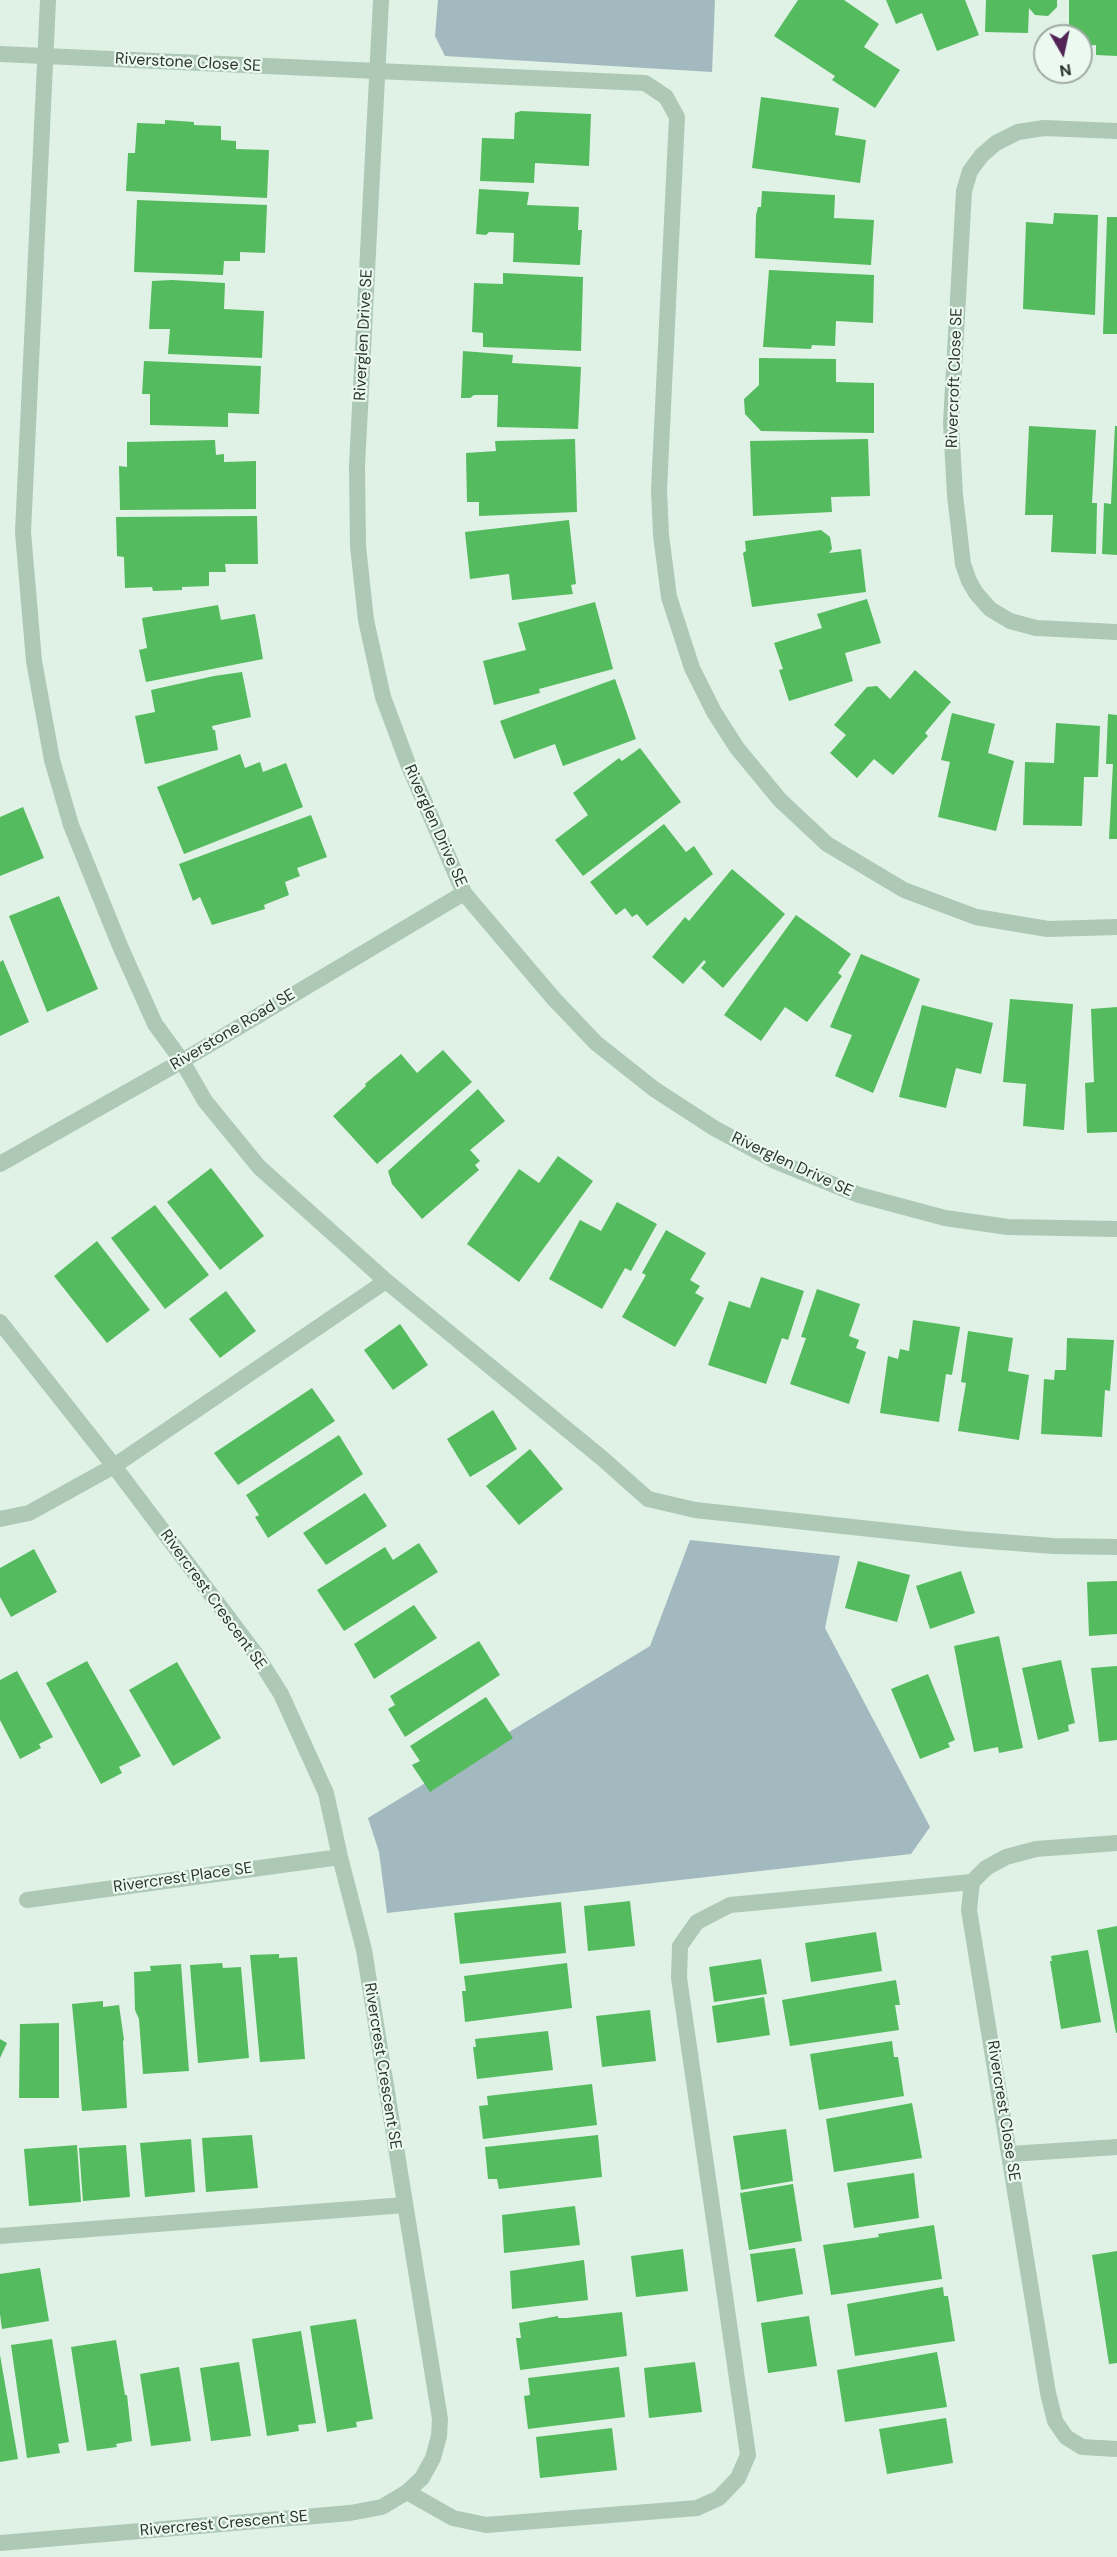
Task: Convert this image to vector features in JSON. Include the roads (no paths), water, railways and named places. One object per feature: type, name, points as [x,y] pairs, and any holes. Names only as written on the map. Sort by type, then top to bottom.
[{"type":"street","points":[[48,0],[23,532],[34,661],[52,760],[71,825],[120,946],[155,1024],[182,1061],[206,1101],[259,1167],[386,1281],[603,1459],[648,1499],[694,1510],[963,1539],[1053,1546],[1117,1547]]},
{"type":"street","name":"Riverglen Drive SE","points":[[381,0],[357,466],[357,546],[366,620],[383,697],[408,764],[464,893],[554,999],[596,1042],[654,1089],[714,1128],[775,1161],[859,1196],[945,1218],[1008,1227],[1117,1229]]},
{"type":"street","name":"Riverstone Close SE","points":[[0,54],[645,83],[666,97],[677,117],[659,490],[661,535],[669,597],[692,668],[714,712],[737,748],[788,807],[827,844],[904,890],[976,917],[1048,929],[1117,927]]},
{"type":"street","name":"Rivercroft Close SE","points":[[1117,131],[1044,128],[1018,132],[996,143],[982,154],[970,171],[964,191],[951,423],[955,495],[963,564],[976,593],[990,609],[1010,621],[1036,627],[1117,632]]},
{"type":"street","name":"Riverstone Road SE","points":[[0,1164],[182,1061],[464,893]]},
{"type":"street","points":[[0,1519],[29,1513],[114,1466],[386,1281]]},
{"type":"street","name":"Rivercrest Crescent SE","points":[[0,1322],[114,1466],[255,1653],[281,1694],[326,1793],[364,1950],[440,2419],[439,2436],[433,2458],[422,2478],[407,2492],[382,2507],[350,2513],[0,2543]]},
{"type":"street","points":[[407,2492],[453,2518],[486,2525],[697,2508],[719,2498],[738,2478],[748,2455],[679,1978],[680,1946],[697,1922],[730,1905],[972,1882],[986,1868],[1006,1857],[1036,1849],[1117,1844]]},
{"type":"street","name":"Rivercrest Place SE","points":[[27,1900],[340,1857]]},
{"type":"street","name":"Rivercrest Close SE","points":[[972,1882],[969,1910],[1046,2382],[1055,2421],[1066,2437],[1083,2447],[1117,2448]]},
{"type":"street","points":[[1010,2154],[1117,2147]]},
{"type":"street","points":[[0,2236],[405,2205]]}]
